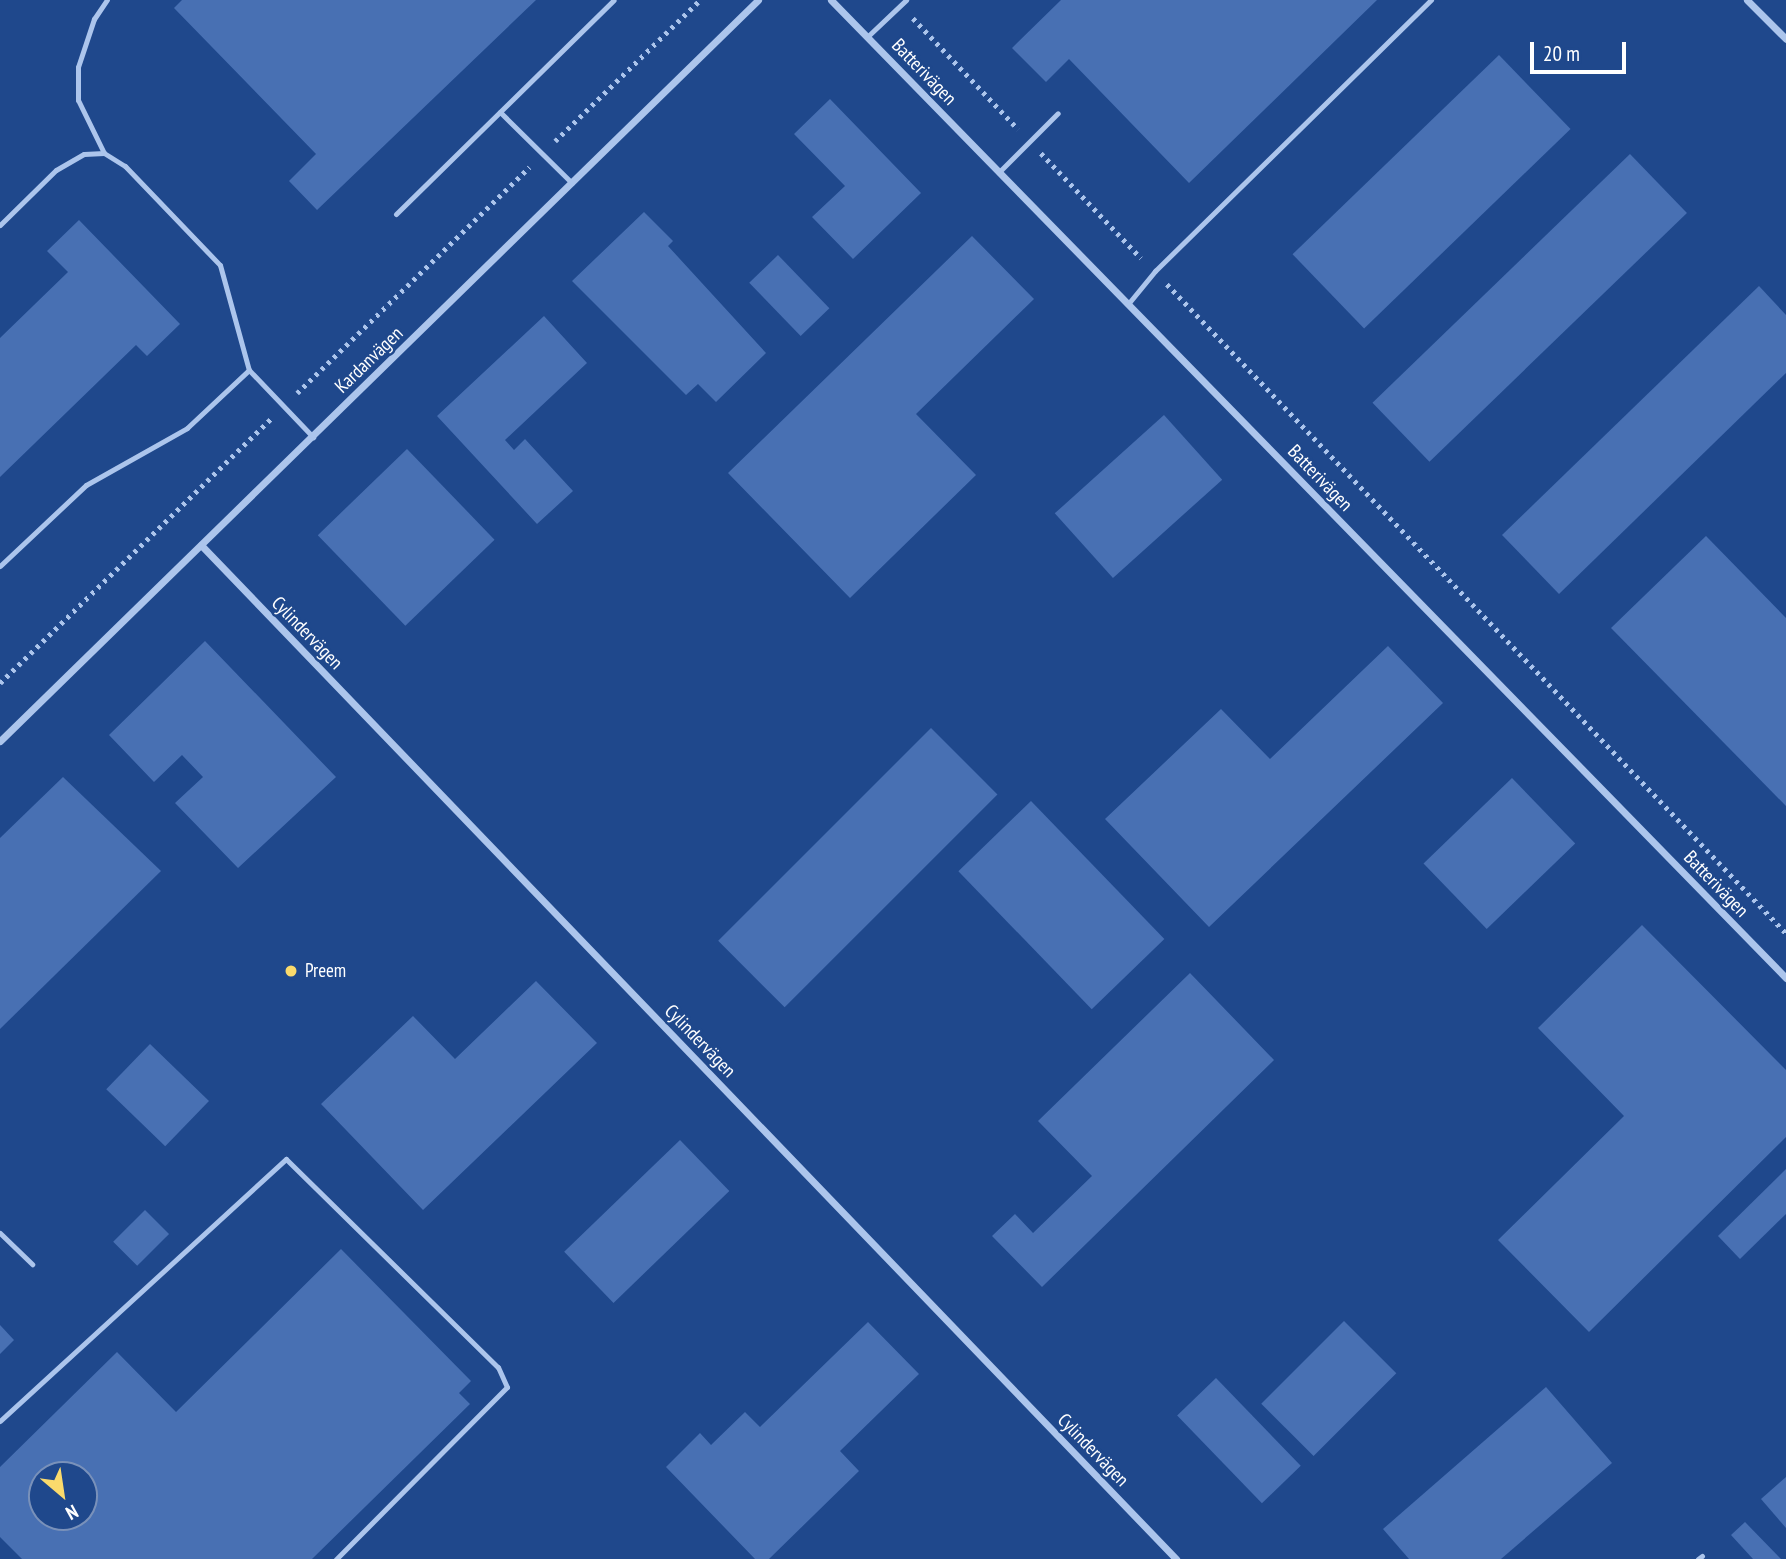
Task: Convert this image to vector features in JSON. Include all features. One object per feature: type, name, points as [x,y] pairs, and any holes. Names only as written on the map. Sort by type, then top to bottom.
[{"type":"street","name":"Kardanvägen","points":[[0,741],[758,0]]},
{"type":"street","name":"Batterivägen","points":[[831,0],[1786,978]]},
{"type":"street","points":[[1747,0],[1786,39]]},
{"type":"street","name":"Cylindervägen","points":[[201,545],[1176,1559]]},
{"type":"lane","points":[[107,0],[94,19],[78,67],[78,100],[104,153],[125,166],[219,265],[249,370],[313,437]]},
{"type":"lane","points":[[396,214],[614,0]]},
{"type":"lane","points":[[1128,304],[1155,271],[1431,0]]},
{"type":"lane","points":[[867,37],[903,3]]},
{"type":"lane","points":[[500,112],[572,183]]},
{"type":"lane","points":[[999,172],[1058,113]]},
{"type":"lane","points":[[0,225],[56,170],[84,154],[104,153]]},
{"type":"lane","points":[[0,566],[86,485],[187,428],[249,370]]},
{"type":"lane","points":[[0,1421],[286,1159],[498,1367],[507,1387],[336,1559]]},
{"type":"lane","points":[[0,1233],[32,1264]]},
{"type":"path","points":[[0,683],[700,0]]},
{"type":"path","points":[[903,3],[1030,141],[1786,933]]},
{"type":"building","points":[[182,0],[536,0],[317,210],[289,181],[316,154],[174,8]]},
{"type":"building","points":[[1061,0],[1377,0],[1189,183],[1069,59],[1046,82],[1012,48]]},
{"type":"building","points":[[1499,55],[1571,129],[1364,328],[1293,254]]},
{"type":"building","points":[[830,99],[921,193],[853,259],[812,217],[845,186],[794,134]]},
{"type":"building","points":[[1630,154],[1687,213],[1429,462],[1372,403]]},
{"type":"building","points":[[644,212],[673,241],[668,246],[766,353],[716,402],[698,384],[686,395],[572,281]]},
{"type":"building","points":[[79,220],[180,324],[147,356],[136,345],[0,477],[0,338],[68,272],[47,251]]},
{"type":"building","points":[[972,236],[1034,299],[916,414],[976,475],[850,598],[728,473]]},
{"type":"building","points":[[778,255],[829,308],[801,336],[749,283]]},
{"type":"building","points":[[1759,286],[1786,315],[1786,373],[1559,594],[1502,535]]},
{"type":"building","points":[[544,316],[587,363],[505,440],[514,450],[525,439],[573,491],[537,524],[437,416]]},
{"type":"building","points":[[1164,415],[1222,480],[1113,578],[1055,513]]},
{"type":"building","points":[[407,449],[495,540],[405,626],[318,535]]},
{"type":"building","points":[[1706,536],[1786,618],[1786,806],[1611,628]]},
{"type":"building","points":[[205,641],[336,777],[238,868],[175,803],[203,777],[182,755],[154,782],[109,735]]},
{"type":"building","points":[[1388,646],[1443,703],[1209,927],[1105,819],[1221,709],[1270,759]]},
{"type":"building","points":[[931,728],[997,794],[785,1007],[718,941]]},
{"type":"building","points":[[63,777],[161,871],[0,1029],[0,838]]},
{"type":"building","points":[[1512,778],[1575,843],[1487,929],[1424,863]]},
{"type":"building","points":[[1031,801],[1164,939],[1092,1009],[958,871]]},
{"type":"building","points":[[1642,925],[1786,1070],[1786,1137],[1589,1332],[1498,1240],[1624,1116],[1538,1028]]},
{"type":"building","points":[[1190,973],[1274,1060],[1042,1287],[992,1236],[1015,1214],[1033,1233],[1092,1176],[1038,1121]]},
{"type":"building","points":[[536,981],[597,1043],[423,1210],[321,1104],[413,1016],[455,1059]]},
{"type":"building","points":[[150,1044],[209,1101],[165,1146],[106,1089]]},
{"type":"building","points":[[680,1140],[729,1191],[614,1303],[564,1252]]},
{"type":"building","points":[[1786,1169],[1786,1214],[1740,1259],[1718,1236]]},
{"type":"building","points":[[145,1210],[169,1234],[137,1266],[113,1242]]},
{"type":"building","points":[[341,1249],[471,1381],[459,1393],[470,1404],[312,1559],[22,1559],[0,1537],[0,1467],[117,1352],[176,1412]]},
{"type":"building","points":[[1344,1321],[1396,1373],[1314,1456],[1261,1404]]},
{"type":"building","points":[[868,1322],[919,1374],[840,1451],[859,1471],[769,1559],[755,1559],[666,1467],[700,1433],[711,1445],[745,1412],[760,1427]]},
{"type":"building","points":[[0,1325],[14,1340],[0,1354]]},
{"type":"building","points":[[1216,1378],[1301,1466],[1262,1503],[1177,1416]]},
{"type":"building","points":[[1546,1387],[1612,1463],[1501,1559],[1409,1559],[1383,1529]]},
{"type":"building","points":[[1786,1477],[1786,1528],[1761,1499]]},
{"type":"building","points":[[1745,1522],[1781,1559],[1753,1559],[1731,1535]]},
{"type":"place","name":"Preem","points":[[291,971]]}]
